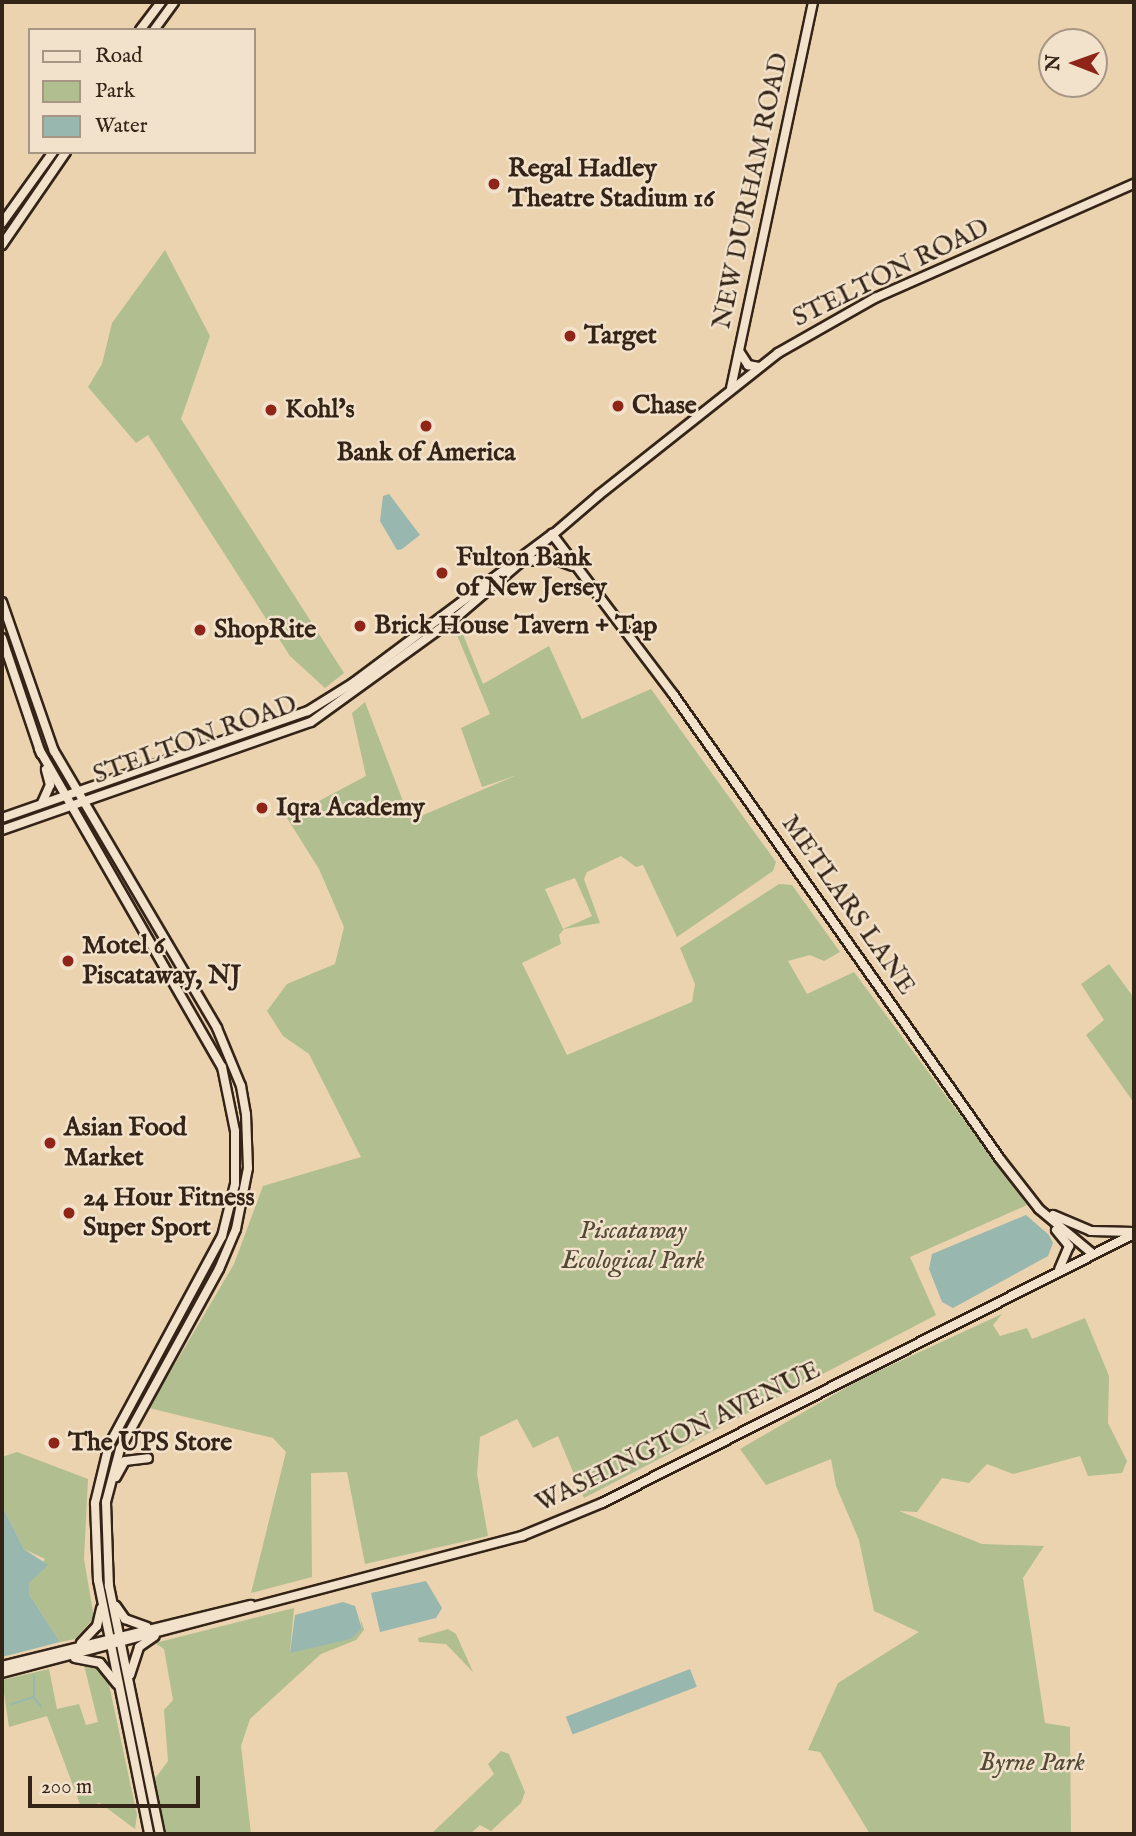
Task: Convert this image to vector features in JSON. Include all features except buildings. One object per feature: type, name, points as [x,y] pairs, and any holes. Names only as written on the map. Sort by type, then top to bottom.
[{"type":"main road","points":[[142,28],[161,2]]},
{"type":"main road","points":[[155,28],[174,2]]},
{"type":"main road","name":"NEW DURHAM ROAD","points":[[731,388],[813,2]]},
{"type":"main road","points":[[2,223],[52,154]]},
{"type":"main road","points":[[2,245],[65,154]]},
{"type":"main road","name":"STELTON ROAD","points":[[2,818],[308,711],[353,683],[552,534],[759,367],[875,298],[1134,184]]},
{"type":"main road","points":[[739,350],[748,365],[759,367]]},
{"type":"main road","name":"STELTON ROAD","points":[[2,830],[310,722],[355,694],[522,564],[552,534]]},
{"type":"main road","name":"METLARS LANE","points":[[552,534],[575,568],[673,694],[1039,1209],[1093,1254]]},
{"type":"main road","points":[[522,564],[545,558],[575,568]]},
{"type":"main road","points":[[2,602],[44,727],[75,792],[217,1028],[241,1087],[249,1146],[245,1197],[236,1229],[219,1269],[120,1449],[106,1508],[104,1551],[111,1594],[160,1834]]},
{"type":"main road","points":[[2,638],[50,785],[42,803]]},
{"type":"main road","points":[[39,749],[70,808],[222,1067],[237,1157],[231,1209],[211,1263],[109,1445],[93,1529],[101,1598],[149,1834]]},
{"type":"main road","points":[[1039,1209],[1084,1229],[1134,1233]]},
{"type":"main road","points":[[1039,1209],[1069,1246],[1057,1272]]},
{"type":"main road","points":[[1093,1254],[1134,1233]]},
{"type":"main road","name":"WASHINGTON AVENUE","points":[[2,1666],[77,1646],[120,1639],[261,1605],[533,1531],[602,1503],[1093,1254]]},
{"type":"main road","points":[[106,1508],[121,1465],[148,1458]]},
{"type":"main road","points":[[111,1594],[125,1619],[156,1630],[133,1657],[131,1692]]},
{"type":"main road","points":[[77,1646],[97,1626],[101,1598]]},
{"type":"main road","name":"WASHINGTON AVENUE","points":[[2,1673],[110,1641]]},
{"type":"main road","points":[[44,1662],[92,1659],[106,1667],[119,1688]]},
{"type":"green space","points":[[165,250],[210,336],[181,419],[344,673],[325,688],[290,656],[148,435],[136,443],[88,387],[102,364],[112,323]]},
{"type":"green space","name":"Piscataway Ecological Park","points":[[458,622],[483,684],[549,646],[582,719],[651,689],[776,862],[773,871],[677,937],[643,865],[636,867],[621,856],[587,872],[584,879],[600,923],[564,929],[559,935],[561,944],[522,963],[567,1055],[692,1002],[695,984],[680,948],[779,884],[792,885],[840,952],[824,961],[810,955],[788,961],[807,994],[854,972],[1027,1205],[910,1257],[936,1315],[584,1498],[558,1436],[533,1448],[517,1419],[480,1437],[477,1474],[488,1536],[365,1564],[347,1472],[311,1473],[312,1577],[251,1593],[286,1452],[273,1438],[149,1408],[234,1264],[263,1186],[361,1157],[309,1054],[283,1036],[267,1011],[287,984],[335,964],[344,927],[319,869],[287,818],[366,776],[352,713],[365,702],[406,809],[421,816],[517,775],[482,787],[461,728],[490,714],[454,628]],"holes":[[[575,878],[592,916],[563,929],[545,889]]]},
{"type":"green space","points":[[1109,964],[1134,998],[1134,1103],[1086,1035],[1104,1020],[1081,984]]},
{"type":"green space","name":"Byrne Park","points":[[1002,1314],[993,1325],[1000,1336],[1027,1328],[1032,1339],[1085,1318],[1109,1376],[1108,1423],[1127,1461],[1122,1473],[1088,1476],[1080,1456],[1013,1474],[987,1464],[969,1483],[942,1478],[917,1512],[899,1511],[982,1544],[1044,1546],[1023,1578],[1045,1723],[1070,1727],[1071,1834],[870,1834],[820,1752],[808,1750],[838,1683],[919,1632],[874,1611],[859,1540],[836,1486],[831,1459],[766,1485],[740,1449],[859,1380]]},
{"type":"green space","points":[[17,1452],[88,1479],[84,1559],[94,1618],[75,1639],[60,1642],[29,1594],[29,1583],[45,1559],[24,1549],[2,1506],[2,1457]]},
{"type":"green space","points":[[294,1608],[290,1652],[351,1639],[362,1629],[360,1617],[364,1630],[356,1640],[321,1654],[250,1719],[241,1746],[251,1834],[165,1834],[154,1780],[168,1761],[164,1710],[173,1700],[164,1649],[155,1643]]},
{"type":"green space","points":[[448,1629],[456,1634],[473,1672],[446,1644],[419,1642],[418,1638]]},
{"type":"green space","points":[[83,1661],[96,1666],[108,1680],[137,1815],[135,1829],[100,1803],[81,1807],[47,1716],[9,1727],[2,1680],[49,1669],[57,1709],[79,1704],[86,1725],[98,1722]]},
{"type":"green space","points":[[501,1751],[509,1754],[525,1792],[521,1803],[491,1831],[480,1825],[470,1834],[431,1834],[494,1774],[488,1764]]},
{"type":"water","points":[[389,494],[420,535],[397,550],[380,521],[383,496]]},
{"type":"water","points":[[1026,1215],[1049,1235],[1053,1243],[1048,1256],[953,1308],[942,1302],[929,1269],[932,1254]]},
{"type":"water","points":[[2,1506],[24,1549],[48,1565],[29,1583],[29,1594],[60,1642],[2,1657]]},
{"type":"water","points":[[426,1581],[442,1608],[436,1618],[380,1632],[371,1593]]},
{"type":"water","points":[[343,1602],[355,1606],[362,1629],[351,1639],[290,1653],[295,1615]]},
{"type":"water","points":[[690,1669],[697,1687],[573,1734],[566,1717]]},
{"type":"waterway","points":[[34,1676],[34,1698],[41,1706]]},
{"type":"waterway","points":[[12,1704],[33,1697]]},
{"type":"place","name":"Regal Hadley Theatre Stadium 16","points":[[494,184]]},
{"type":"place","name":"Target","points":[[570,336]]},
{"type":"place","name":"Chase","points":[[618,406]]},
{"type":"place","name":"Kohl's","points":[[271,410]]},
{"type":"place","name":"Bank of America","points":[[426,426]]},
{"type":"place","name":"Fulton Bank of New Jersey","points":[[442,573]]},
{"type":"place","name":"Brick House Tavern + Tap","points":[[360,626]]},
{"type":"place","name":"ShopRite","points":[[200,630]]},
{"type":"place","name":"Iqra Academy","points":[[262,808]]},
{"type":"place","name":"Motel 6 Piscataway, NJ","points":[[68,961]]},
{"type":"place","name":"Asian Food Market","points":[[50,1143]]},
{"type":"place","name":"24 Hour Fitness Super Sport","points":[[69,1213]]},
{"type":"place","name":"The UPS Store","points":[[54,1443]]}]
